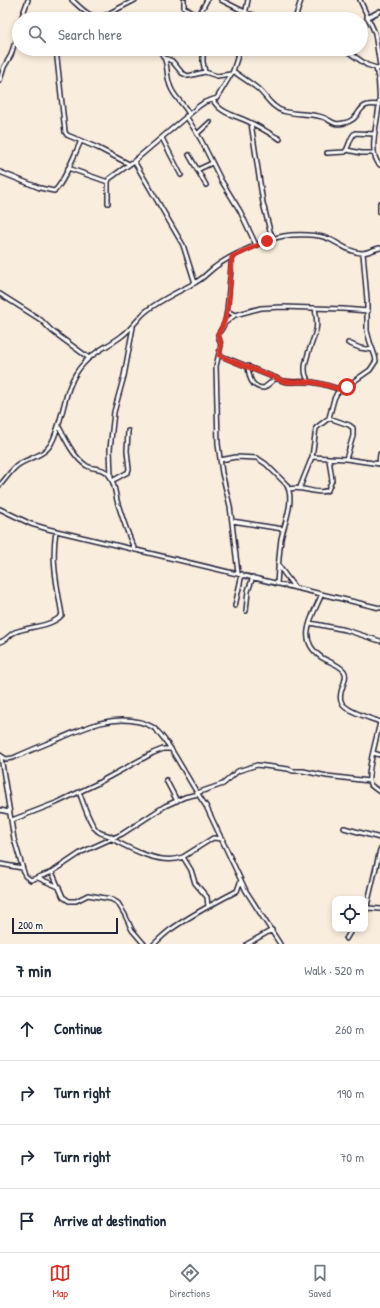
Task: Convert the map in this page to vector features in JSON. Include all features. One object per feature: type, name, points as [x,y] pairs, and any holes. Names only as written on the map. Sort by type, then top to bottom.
[{"type":"street","points":[[24,12],[28,0]]},
{"type":"street","points":[[72,0],[87,12]]},
{"type":"street","points":[[111,12],[134,0]]},
{"type":"street","points":[[184,0],[184,8],[190,12]]},
{"type":"street","points":[[200,12],[207,0]]},
{"type":"street","points":[[221,0],[245,12],[248,0]]},
{"type":"street","points":[[297,12],[301,0]]},
{"type":"street","points":[[360,0],[365,12]]},
{"type":"street","points":[[368,17],[380,11]]},
{"type":"street","points":[[368,20],[375,33],[380,66]]},
{"type":"street","points":[[375,33],[380,33]]},
{"type":"street","points":[[0,80],[5,64],[12,55]]},
{"type":"street","points":[[57,56],[63,128],[67,136],[110,153],[129,164]]},
{"type":"street","points":[[203,56],[205,72]]},
{"type":"street","points":[[108,203],[109,179],[134,161],[205,102],[217,98],[232,72],[238,56]]},
{"type":"street","points":[[354,56],[367,65],[378,69],[379,105],[378,123],[374,134],[374,153],[375,159],[380,165]]},
{"type":"street","points":[[256,245],[240,211],[212,163],[188,115],[170,87],[165,58],[172,61],[185,75],[192,76],[205,72],[217,76],[232,72],[259,90],[277,108],[297,114],[321,117],[334,124],[344,124],[353,120],[364,106],[369,104],[379,105]]},
{"type":"street","points":[[213,100],[217,107],[280,139]]},
{"type":"street","points":[[197,134],[210,122]]},
{"type":"street","points":[[251,123],[262,197],[270,232],[273,238]]},
{"type":"street","points":[[328,153],[343,153],[347,150],[353,134],[374,134]]},
{"type":"street","points":[[162,138],[181,175]]},
{"type":"street","points":[[0,172],[53,191],[57,190],[82,141]]},
{"type":"street","points":[[347,150],[361,153],[374,153]]},
{"type":"street","points":[[190,154],[206,185]]},
{"type":"street","points":[[134,161],[183,245],[195,283]]},
{"type":"street","points":[[197,170],[212,163]]},
{"type":"street","points":[[68,168],[108,182]]},
{"type":"street","points":[[380,203],[380,212]]},
{"type":"street","points":[[0,485],[17,466],[38,455],[50,446],[59,427],[70,384],[83,364],[89,358],[118,339],[133,326],[144,313],[203,278],[214,267],[256,245],[273,238],[286,235],[327,238],[354,251],[363,253],[380,248]]},
{"type":"street","points":[[363,253],[368,311],[368,331],[376,361],[380,363]]},
{"type":"street","points":[[225,323],[232,257]]},
{"type":"street","points":[[0,294],[41,320],[52,331],[89,358]]},
{"type":"street","points":[[235,606],[240,574],[218,444],[216,366],[221,345],[218,334],[225,323],[235,315],[261,308],[301,307],[368,311]]},
{"type":"street","points":[[310,382],[305,376],[305,368],[317,329],[315,308]]},
{"type":"street","points":[[227,311],[235,315]]},
{"type":"street","points":[[133,326],[124,376],[114,412],[110,449],[111,477],[126,530],[135,550]]},
{"type":"street","points":[[348,343],[360,348],[373,350]]},
{"type":"street","points":[[219,355],[276,378],[290,382],[310,382],[327,385],[342,390]]},
{"type":"street","points":[[300,487],[312,457],[316,428],[329,418],[337,393],[370,370],[376,361]]},
{"type":"street","points":[[248,366],[251,383],[256,386],[264,388],[276,378]]},
{"type":"street","points":[[329,418],[349,425],[353,428],[353,436],[346,459]]},
{"type":"street","points":[[59,427],[66,441],[83,464],[89,468],[104,470],[111,477]]},
{"type":"street","points":[[112,481],[128,472],[129,469],[127,451],[128,431]]},
{"type":"street","points":[[312,457],[346,459],[379,464],[380,454]]},
{"type":"street","points":[[220,460],[236,457],[261,460],[286,484],[289,489],[289,508],[278,565],[277,584]]},
{"type":"street","points":[[289,489],[300,487],[321,492],[328,490],[332,480],[329,459]]},
{"type":"street","points":[[0,509],[31,524],[56,531],[380,608]]},
{"type":"street","points":[[232,522],[284,529]]},
{"type":"street","points":[[0,642],[8,639],[15,632],[56,620],[62,615],[54,571],[56,531]]},
{"type":"street","points":[[278,565],[295,588]]},
{"type":"street","points":[[246,611],[248,591],[253,577]]},
{"type":"street","points":[[322,594],[308,629],[307,640],[312,648],[322,657],[341,668],[346,675],[340,695],[342,703],[350,710],[380,722],[379,734],[373,753],[369,780],[370,785],[380,792]]},
{"type":"street","points":[[310,623],[346,630],[380,641]]},
{"type":"street","points":[[0,756],[6,759],[13,758],[89,726],[103,722],[122,719],[133,720],[151,726],[162,736],[171,749],[206,806],[246,891],[280,944]]},
{"type":"street","points":[[12,820],[56,803],[96,784],[153,753],[171,749]]},
{"type":"street","points":[[373,753],[380,756]]},
{"type":"street","points":[[0,756],[14,839],[22,868],[27,879],[31,880],[52,872],[75,856],[112,838],[165,806],[185,797],[198,794],[223,784],[238,771],[257,765],[293,771],[303,771],[327,776],[369,780]]},
{"type":"street","points":[[166,780],[177,801]]},
{"type":"street","points":[[79,792],[97,831],[109,835],[132,850],[145,855],[168,860],[178,859],[213,838],[222,839]]},
{"type":"street","points":[[0,810],[9,812]]},
{"type":"street","points":[[344,828],[380,838]]},
{"type":"street","points":[[368,901],[380,850]]},
{"type":"street","points":[[183,857],[191,870],[195,883],[206,897],[208,906]]},
{"type":"street","points":[[0,864],[22,868]]},
{"type":"street","points":[[52,872],[64,897],[69,901],[76,901],[88,895],[111,899],[118,903],[132,930],[144,944]]},
{"type":"street","points":[[38,878],[59,887]]},
{"type":"street","points":[[237,891],[242,880]]},
{"type":"street","points":[[154,944],[168,931],[208,906],[237,891],[246,891]]},
{"type":"street","points":[[368,908],[380,909]]},
{"type":"street","points":[[247,944],[272,930]]},
{"type":"street","points":[[346,939],[350,932]]},
{"type":"route","points":[[267,241],[232,257],[225,323],[218,334],[221,345],[219,355],[283,381],[310,382],[327,385],[342,390],[347,387]]}]
